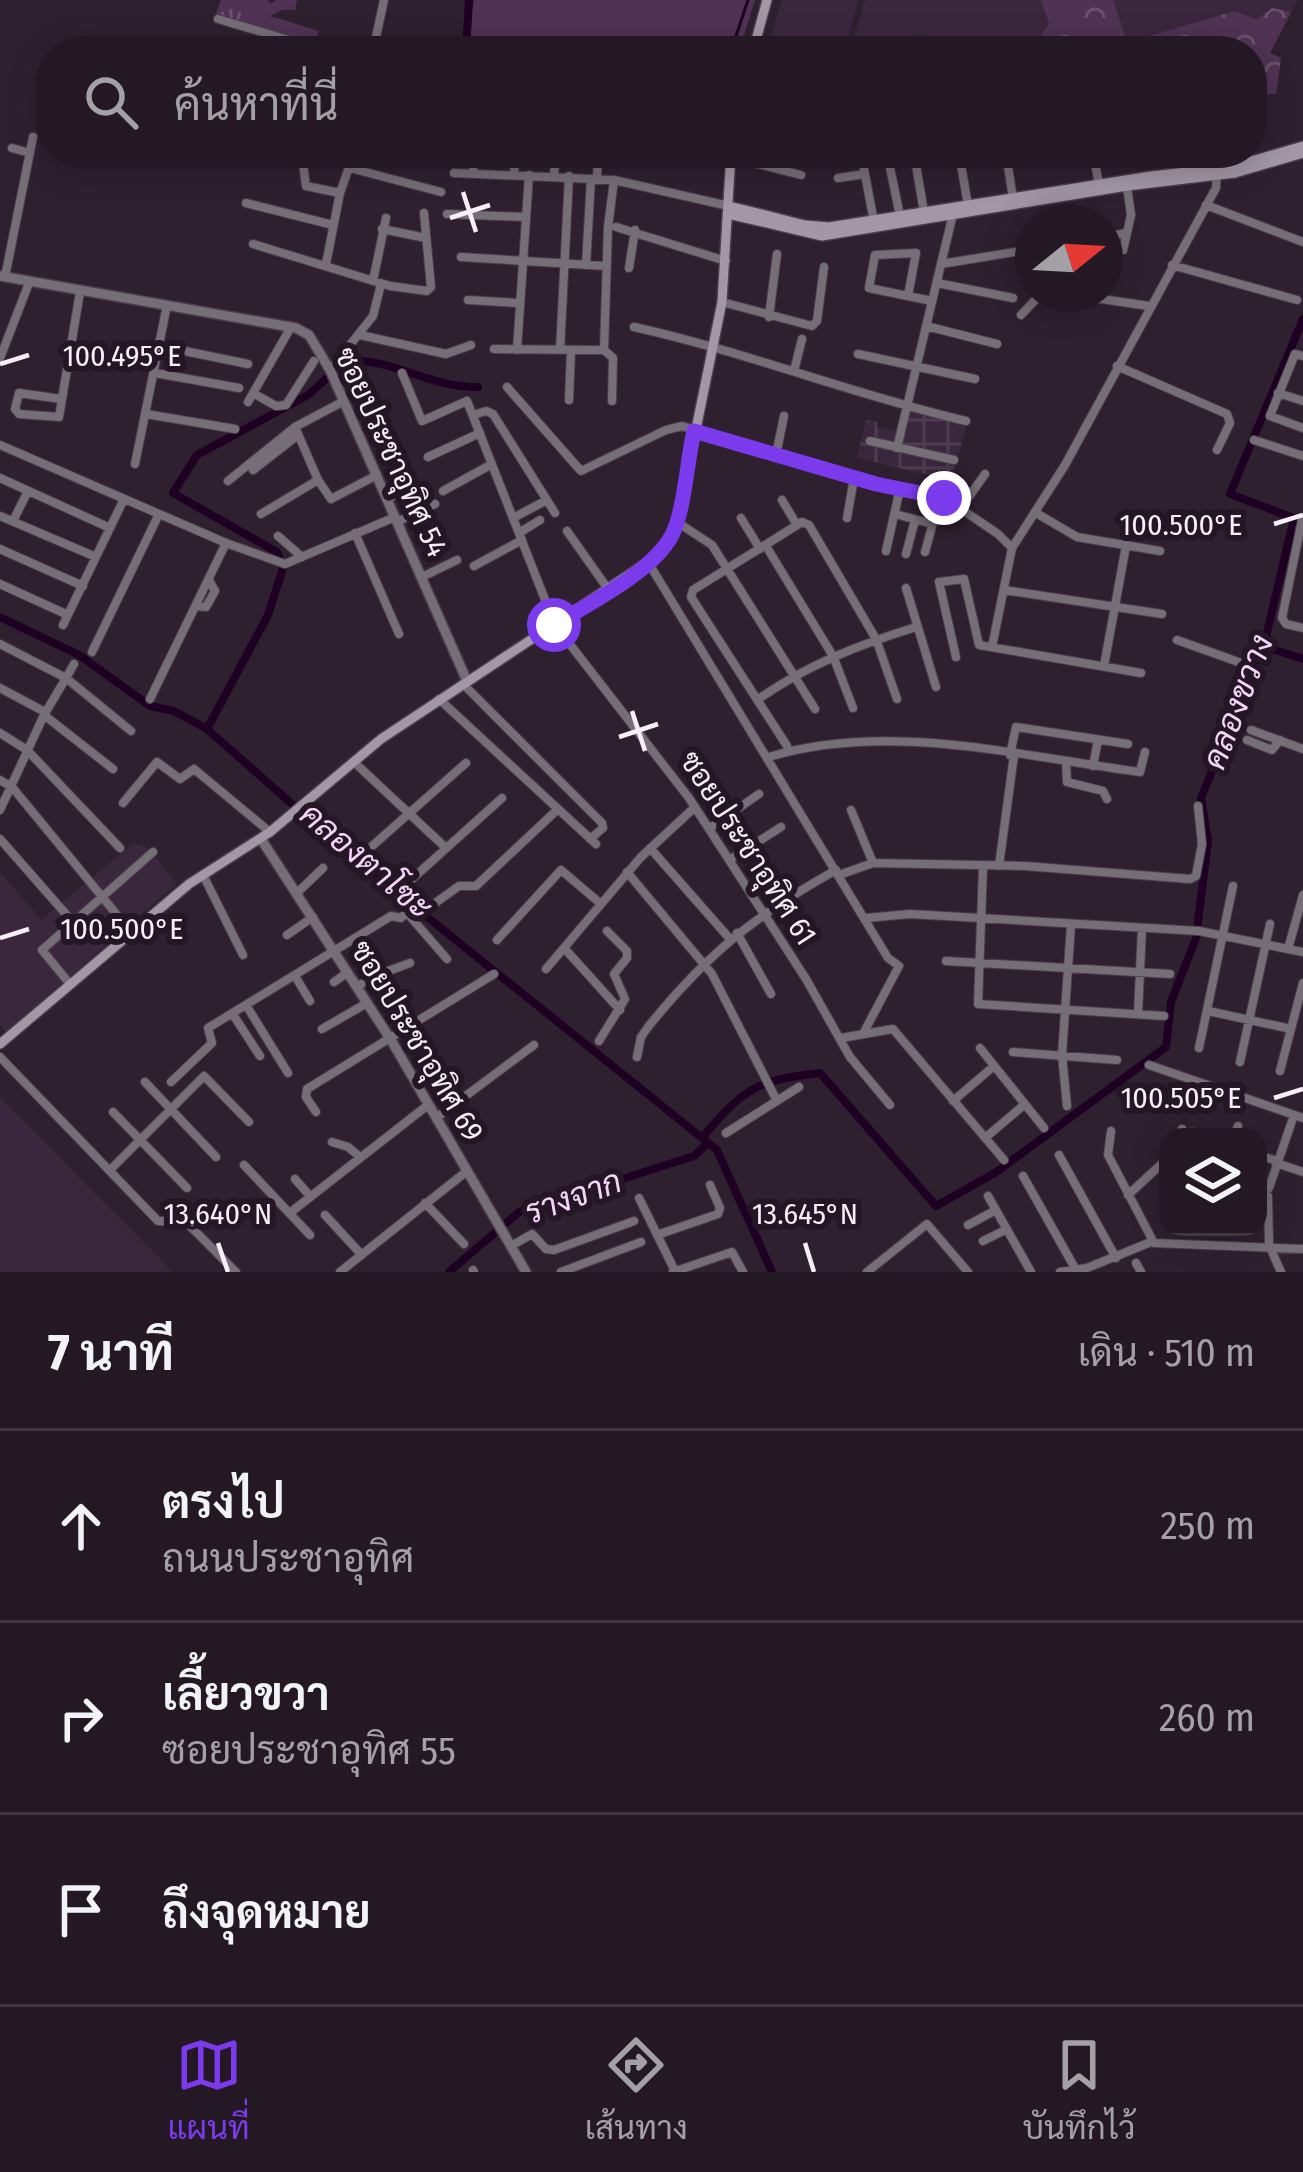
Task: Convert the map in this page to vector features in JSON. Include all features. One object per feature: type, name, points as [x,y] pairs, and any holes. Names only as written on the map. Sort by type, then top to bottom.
[{"type":"main road","points":[[757,36],[767,0]]},
{"type":"main road","points":[[1267,159],[1303,149]]},
{"type":"main road","points":[[2,1039],[202,873],[266,835],[439,699],[608,590],[648,562],[668,541],[722,302],[730,168]]},
{"type":"main road","points":[[725,209],[822,236],[954,210],[1235,168]]},
{"type":"main road","points":[[1013,201],[1099,184],[1217,173]]},
{"type":"main road","points":[[880,223],[900,216],[924,216]]},
{"type":"street","points":[[376,36],[384,0]]},
{"type":"street","points":[[218,19],[275,36]]},
{"type":"street","points":[[34,136],[3,277],[290,327],[250,398],[283,406],[314,361]]},
{"type":"street","points":[[12,148],[30,153]]},
{"type":"street","points":[[304,168],[306,186],[340,193]]},
{"type":"street","points":[[326,264],[340,193],[350,168],[441,192]]},
{"type":"street","points":[[473,168],[473,173]]},
{"type":"street","points":[[514,168],[514,176]]},
{"type":"street","points":[[554,176],[555,168]]},
{"type":"street","points":[[586,266],[596,168]]},
{"type":"street","points":[[776,168],[801,175]]},
{"type":"street","points":[[864,168],[893,252]]},
{"type":"street","points":[[890,168],[900,216]]},
{"type":"street","points":[[916,168],[924,216]]},
{"type":"street","points":[[961,168],[968,208]]},
{"type":"street","points":[[1008,168],[1013,201]]},
{"type":"street","points":[[1096,168],[1099,184]]},
{"type":"street","points":[[454,172],[614,180],[725,209]]},
{"type":"street","points":[[992,647],[1012,548],[1086,428],[1206,205],[1217,173]]},
{"type":"street","points":[[838,178],[865,174]]},
{"type":"street","points":[[517,350],[529,176]]},
{"type":"street","points":[[560,350],[569,176]]},
{"type":"street","points":[[604,350],[614,180]]},
{"type":"street","points":[[1123,250],[1131,215],[1127,186]]},
{"type":"street","points":[[246,203],[333,225]]},
{"type":"street","points":[[1206,205],[1303,242]]},
{"type":"street","points":[[897,448],[954,210]]},
{"type":"street","points":[[253,244],[377,282],[430,290],[424,213]]},
{"type":"street","points":[[447,214],[526,218]]},
{"type":"street","points":[[330,370],[373,316],[384,224],[426,238]]},
{"type":"street","points":[[616,227],[726,261]]},
{"type":"street","points":[[629,268],[635,230]]},
{"type":"street","points":[[1123,234],[1127,233]]},
{"type":"street","points":[[941,264],[1015,252]]},
{"type":"street","points":[[908,296],[916,253],[875,255],[867,285],[908,296],[932,301]]},
{"type":"street","points":[[769,317],[777,254]]},
{"type":"street","points":[[461,257],[607,266]]},
{"type":"street","points":[[1172,265],[1298,300]]},
{"type":"street","points":[[722,302],[814,325],[824,267]]},
{"type":"street","points":[[0,358],[28,283]]},
{"type":"street","points":[[937,283],[1013,298]]},
{"type":"street","points":[[61,399],[19,393],[15,409],[19,414],[59,417],[80,292]]},
{"type":"street","points":[[468,300],[518,303]]},
{"type":"street","points":[[134,464],[167,303]]},
{"type":"street","points":[[1123,303],[1149,307]]},
{"type":"street","points":[[1021,315],[1024,312]]},
{"type":"street","points":[[926,326],[997,344]]},
{"type":"street","name":"ซอยประชาอุทิศ 54","points":[[290,327],[309,335],[330,370],[465,683]]},
{"type":"street","points":[[634,327],[713,346],[853,393],[967,421]]},
{"type":"street","points":[[360,335],[446,354],[471,345]]},
{"type":"street","points":[[794,371],[802,339]]},
{"type":"street","points":[[160,346],[248,364]]},
{"type":"street","points":[[494,349],[604,350],[614,358],[612,401]]},
{"type":"street","points":[[569,400],[572,351]]},
{"type":"street","points":[[858,354],[975,380]]},
{"type":"street","points":[[1303,356],[1295,354],[1270,417],[1303,428]]},
{"type":"street","points":[[1117,366],[1227,414],[1230,423],[1216,450]]},
{"type":"street","points":[[155,373],[239,388]]},
{"type":"street","name":"ซอยประชาอุทิศ 61","points":[[402,373],[422,422],[466,401],[554,625],[639,729],[710,828],[850,1057],[890,1105]]},
{"type":"street","points":[[507,387],[583,472],[682,426],[854,478],[940,497],[1012,548]]},
{"type":"street","points":[[1278,393],[1303,401]]},
{"type":"street","points":[[228,481],[344,401]]},
{"type":"street","points":[[146,414],[235,429]]},
{"type":"street","points":[[473,415],[493,414],[555,513]]},
{"type":"street","points":[[776,455],[784,416]]},
{"type":"street","points":[[253,470],[297,431]]},
{"type":"street","points":[[297,431],[331,499],[376,475]]},
{"type":"street","points":[[428,457],[480,433]]},
{"type":"street","points":[[1254,440],[1303,456]]},
{"type":"street","points":[[870,441],[953,460]]},
{"type":"street","points":[[0,445],[281,563],[435,504]]},
{"type":"street","points":[[387,500],[412,485],[395,446]]},
{"type":"street","points":[[442,490],[492,464]]},
{"type":"street","points":[[961,508],[985,474]]},
{"type":"street","points":[[0,478],[110,528]]},
{"type":"street","points":[[847,518],[854,478]]},
{"type":"street","points":[[261,514],[318,480]]},
{"type":"street","points":[[886,550],[900,489]]},
{"type":"street","points":[[13,521],[28,491]]},
{"type":"street","points":[[926,552],[940,497]]},
{"type":"street","points":[[0,584],[65,620],[124,499]]},
{"type":"street","points":[[513,518],[547,500]]},
{"type":"street","points":[[782,500],[797,525]]},
{"type":"street","points":[[1036,513],[1071,535],[1160,551]]},
{"type":"street","points":[[92,652],[159,514]]},
{"type":"street","points":[[895,514],[933,524]]},
{"type":"street","points":[[0,516],[96,557]]},
{"type":"street","points":[[741,518],[833,656],[853,708]]},
{"type":"street","points":[[474,566],[540,520]]},
{"type":"street","points":[[906,554],[915,520]]},
{"type":"street","points":[[1302,520],[1298,561],[1282,618],[1286,624],[1303,628]]},
{"type":"street","points":[[676,521],[709,542],[815,709]]},
{"type":"street","points":[[787,746],[691,597],[693,590],[797,525],[809,525],[876,639],[897,699]]},
{"type":"street","points":[[567,531],[608,590]]},
{"type":"street","points":[[356,533],[399,634]]},
{"type":"street","points":[[278,536],[302,557]]},
{"type":"street","points":[[150,699],[196,606],[206,607],[215,591],[209,580],[226,543]]},
{"type":"street","points":[[1104,666],[1126,546]]},
{"type":"street","points":[[0,550],[82,586]]},
{"type":"street","points":[[422,577],[457,560]]},
{"type":"street","points":[[648,562],[888,958],[902,962],[864,1032]]},
{"type":"street","points":[[956,657],[939,582],[964,579],[979,645],[1141,673]]},
{"type":"street","points":[[905,588],[936,687]]},
{"type":"street","points":[[1004,590],[1162,614]]},
{"type":"street","points":[[757,700],[794,674],[833,656],[916,627]]},
{"type":"street","points":[[1177,640],[1249,670]]},
{"type":"street","points":[[0,644],[66,678],[131,730]]},
{"type":"street","points":[[0,810],[44,714],[74,664]]},
{"type":"street","points":[[439,699],[593,842],[602,823],[465,683]]},
{"type":"street","points":[[0,688],[44,714],[113,769]]},
{"type":"street","points":[[999,866],[1016,727],[1128,744]]},
{"type":"street","points":[[0,733],[27,750],[120,848]]},
{"type":"street","points":[[1249,735],[1303,748]]},
{"type":"street","points":[[1093,766],[1098,740]]},
{"type":"street","points":[[769,757],[812,744],[877,741],[1141,772],[1144,752]]},
{"type":"street","points":[[123,803],[157,762],[181,779],[194,770],[266,835]]},
{"type":"street","points":[[354,762],[446,848]]},
{"type":"street","points":[[1066,762],[1067,782],[1103,791],[1107,799]]},
{"type":"street","points":[[362,855],[466,763]]},
{"type":"street","points":[[0,780],[12,788],[131,932]]},
{"type":"street","points":[[710,828],[759,794]]},
{"type":"street","points":[[402,888],[502,798]]},
{"type":"street","points":[[637,1057],[647,1027],[704,962],[764,913],[838,872],[873,863],[1190,879],[1201,861],[1198,806]]},
{"type":"street","points":[[546,969],[627,872],[695,807]]},
{"type":"street","points":[[431,906],[459,886],[476,886],[558,809]]},
{"type":"street","points":[[851,810],[873,863]]},
{"type":"street","points":[[730,859],[781,827]]},
{"type":"street","name":"ซอยประชาอุทิศ 69","points":[[266,835],[526,1272]]},
{"type":"street","points":[[0,838],[72,921]]},
{"type":"street","points":[[650,848],[733,936],[771,994]]},
{"type":"street","points":[[70,984],[42,950],[153,852]]},
{"type":"street","points":[[297,892],[322,868]]},
{"type":"street","points":[[983,868],[978,1004],[1164,1016]]},
{"type":"street","points":[[496,940],[561,871],[601,904]]},
{"type":"street","points":[[627,872],[704,962],[776,1099]]},
{"type":"street","points":[[202,873],[243,955]]},
{"type":"street","points":[[1198,1048],[1233,886]]},
{"type":"street","points":[[1288,949],[1303,896]]},
{"type":"street","points":[[171,1082],[212,1043],[208,1028],[393,916],[399,918],[410,910],[447,959]]},
{"type":"street","points":[[866,918],[910,914],[1196,931],[1303,952]]},
{"type":"street","points":[[287,935],[313,917]]},
{"type":"street","points":[[1240,1062],[1270,924]]},
{"type":"street","points":[[1067,1106],[1062,1055],[1071,925]]},
{"type":"street","points":[[1138,1014],[1142,928]]},
{"type":"street","points":[[599,1040],[625,999],[614,974],[627,951],[607,931]]},
{"type":"street","points":[[565,949],[621,1010]]},
{"type":"street","points":[[946,961],[1170,974]]},
{"type":"street","points":[[357,987],[410,962]]},
{"type":"street","points":[[334,982],[347,972]]},
{"type":"street","points":[[316,1112],[307,1089],[494,974]]},
{"type":"street","points":[[294,976],[310,1000]]},
{"type":"street","points":[[1280,1072],[1303,983]]},
{"type":"street","points":[[322,1029],[367,1003]]},
{"type":"street","points":[[246,1005],[288,1073]]},
{"type":"street","points":[[1208,1011],[1291,1029]]},
{"type":"street","points":[[232,1013],[260,1056]]},
{"type":"street","points":[[841,1037],[893,1029],[1004,1160]]},
{"type":"street","points":[[436,1118],[534,1045]]},
{"type":"street","points":[[980,1048],[1044,1128]]},
{"type":"street","points":[[1013,1052],[1117,1060]]},
{"type":"street","points":[[0,1057],[158,1221],[179,1215],[236,1272]]},
{"type":"street","points":[[1149,1065],[1298,1117],[1268,1192],[1269,1245],[1281,1272]]},
{"type":"street","points":[[953,1100],[994,1066]]},
{"type":"street","points":[[110,1170],[204,1076],[249,1122]]},
{"type":"street","points":[[145,1082],[216,1157]]},
{"type":"street","points":[[726,1132],[799,1087]]},
{"type":"street","points":[[291,1212],[428,1105]]},
{"type":"street","points":[[985,1138],[1025,1105]]},
{"type":"street","points":[[112,1112],[188,1188]]},
{"type":"street","points":[[1111,1131],[1108,1155],[1151,1241]]},
{"type":"street","points":[[332,1142],[360,1157]]},
{"type":"street","points":[[1059,1155],[1116,1258]]},
{"type":"street","points":[[1267,1158],[1303,1172]]},
{"type":"street","points":[[244,1165],[310,1234]]},
{"type":"street","points":[[1128,1196],[1159,1167]]},
{"type":"street","points":[[340,1272],[467,1171]]},
{"type":"street","points":[[1023,1176],[1076,1270]]},
{"type":"street","points":[[295,1179],[310,1196]]},
{"type":"street","points":[[657,1235],[718,1214],[710,1185]]},
{"type":"street","points":[[988,1196],[1031,1272]]},
{"type":"street","points":[[639,1198],[674,1272],[732,1252],[743,1272]]},
{"type":"street","points":[[425,1203],[464,1244]]},
{"type":"street","points":[[968,1225],[996,1210]]},
{"type":"street","points":[[325,1215],[360,1253]]},
{"type":"street","points":[[511,1246],[532,1234],[546,1249],[554,1250],[634,1221]]},
{"type":"street","points":[[867,1272],[927,1224],[968,1272]]},
{"type":"street","points":[[983,1241],[1007,1228]]},
{"type":"street","points":[[561,1272],[641,1241]]},
{"type":"street","points":[[1060,1272],[1116,1258],[1151,1241],[1269,1245],[1302,1252]]},
{"type":"shaded area","points":[[782,0],[858,0],[849,36],[771,36]]},
{"type":"shaded area","points":[[865,0],[1298,0],[1270,53],[1281,58],[1276,94],[1267,94],[1267,36],[854,36]]},
{"type":"shaded area","points":[[909,410],[967,424],[951,480],[857,458],[866,420],[903,433]]},
{"type":"shaded area","points":[[134,843],[146,847],[177,883],[6,1032],[0,1025],[0,872],[41,920]]},
{"type":"shaded area","points":[[0,1097],[144,1242],[172,1272],[0,1272]]},
{"type":"green space","points":[[221,0],[268,0],[270,4],[297,0],[295,10],[270,16],[319,31],[317,36],[271,36],[214,19]]},
{"type":"green space","points":[[474,0],[755,0],[744,36],[471,36]]},
{"type":"green space","points":[[1041,0],[1113,0],[1125,35],[1041,36],[1049,23]]},
{"type":"green space","points":[[1272,8],[1291,12],[1270,53],[1281,58],[1276,94],[1267,94],[1267,36],[1149,36],[1235,11],[1257,20]]},
{"type":"waterway","points":[[467,36],[469,0]]},
{"type":"waterway","points":[[736,36],[748,0]]},
{"type":"waterway","name":"คลองขวาง","points":[[702,1138],[752,1090],[780,1079],[820,1073],[936,1206],[995,1173],[1166,1047],[1171,1002],[1196,938],[1208,841],[1201,798],[1265,641],[1294,518],[1230,494],[1303,319]]},
{"type":"waterway","points":[[336,370],[346,360],[363,361],[478,387]]},
{"type":"waterway","points":[[207,729],[268,615],[283,568],[277,552],[173,493],[197,455],[308,395],[327,378]]},
{"type":"waterway","name":"คลองตาโซะ","points":[[0,617],[79,655],[150,706],[174,711],[207,729],[344,850],[717,1150],[772,1272]]},
{"type":"waterway","points":[[1269,648],[1303,659]]},
{"type":"waterway","name":"รางจาก","points":[[449,1272],[519,1212],[694,1156],[708,1143]]},
{"type":"route","points":[[554,625],[648,562],[668,541],[694,431],[876,484],[944,498]]}]
